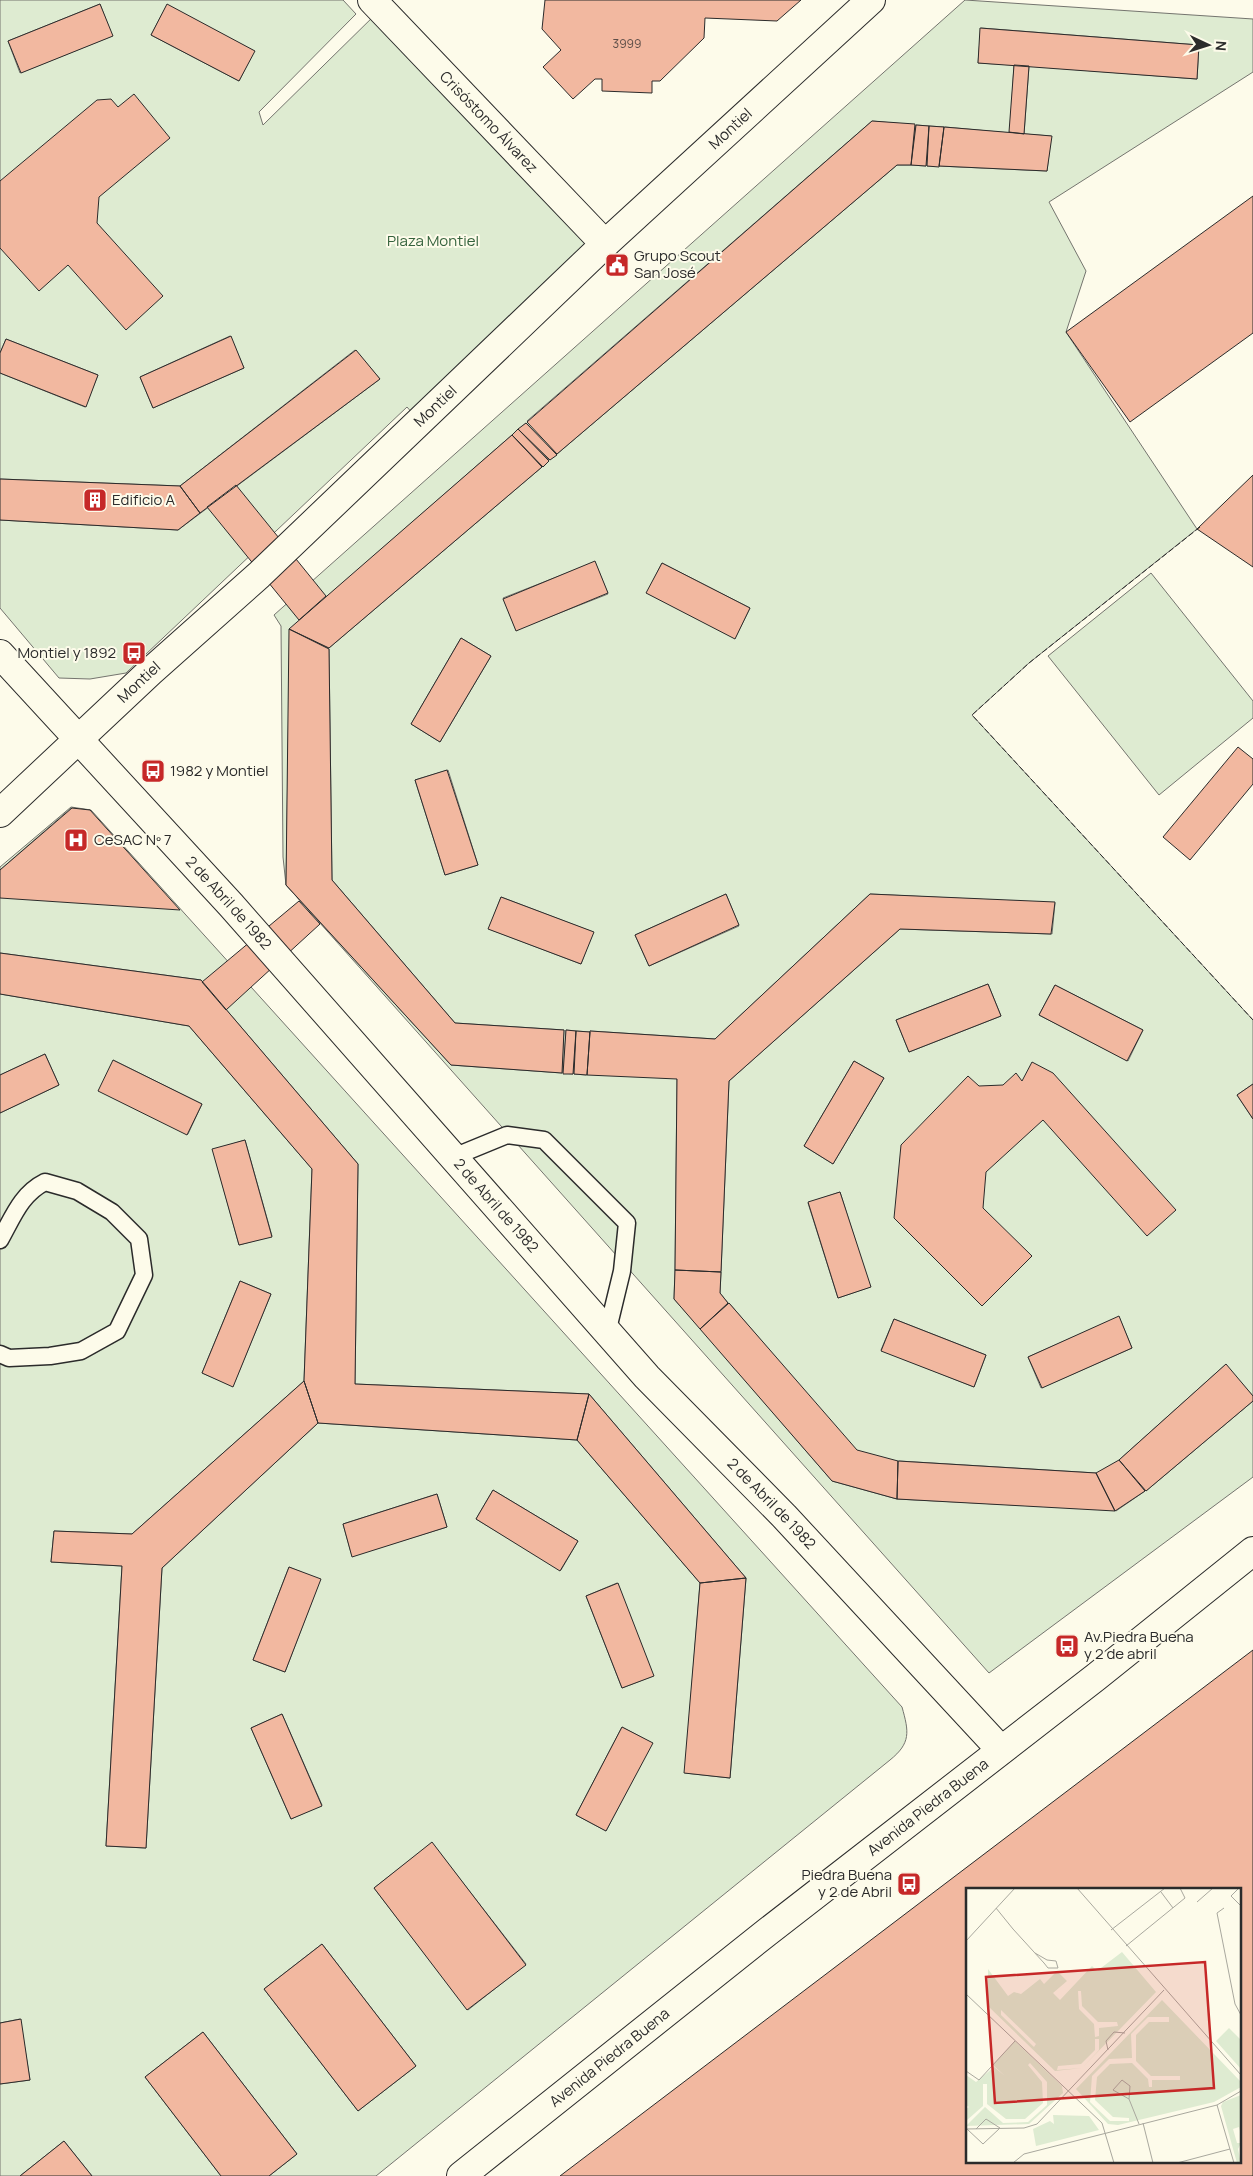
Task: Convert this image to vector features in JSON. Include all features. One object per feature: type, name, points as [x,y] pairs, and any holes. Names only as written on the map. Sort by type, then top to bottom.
[{"type":"street","name":"Crisóstomo Álvarez","points":[[372,0],[605,244]]},
{"type":"street","name":"Montiel","points":[[0,813],[79,741],[150,672],[259,575],[605,244],[871,0]]},
{"type":"street","name":"2 de Abril de 1982","points":[[0,654],[231,905],[451,1158],[647,1378],[784,1516],[1001,1750]]},
{"type":"street","name":"Avenida Piedra Buena","points":[[461,2176],[766,1933],[1253,1551]]},
{"type":"lane","points":[[451,1158],[507,1135],[544,1140],[627,1223],[622,1271],[607,1333]]},
{"type":"lane","points":[[0,1240],[23,1198],[34,1188],[45,1182],[78,1192],[112,1212],[139,1239],[144,1275],[117,1331],[81,1351],[50,1356],[9,1358],[0,1354]]},
{"type":"green space","name":"Plaza Montiel","points":[[0,0],[343,0],[356,14],[259,112],[263,125],[381,9],[605,244],[420,422],[407,407],[126,673],[90,679],[59,678],[0,608],[0,520],[178,530],[380,379],[355,350],[180,486],[0,479],[0,373],[85,407],[98,375],[6,339],[0,353]],"holes":[[[100,4],[112,36],[20,73],[8,41]],[[167,5],[254,51],[239,81],[151,35]],[[230,336],[244,368],[153,408],[140,377]]]},
{"type":"green space","points":[[965,0],[1253,19],[1253,72],[1049,202],[1086,271],[1066,332],[1197,529],[1029,663],[972,715],[1253,1020],[1253,1084],[1237,1095],[1253,1119],[1253,1396],[1225,1365],[1119,1460],[1146,1491],[1253,1401],[1253,1477],[989,1673],[286,885],[283,857],[281,626],[274,615]],"holes":[[[981,28],[1199,45],[1197,79],[1029,66],[1024,134],[1051,136],[1047,171],[939,166],[945,127],[1010,133],[1014,65],[978,63]],[[872,121],[915,125],[911,165],[897,165],[557,454],[527,421]],[[916,125],[929,126],[926,166],[911,165]],[[929,126],[944,127],[939,166],[927,166]],[[526,423],[556,455],[543,466],[512,435]],[[512,435],[542,467],[329,648],[290,629]],[[595,562],[608,594],[516,630],[503,598]],[[662,563],[750,608],[735,638],[647,593]],[[290,629],[329,649],[332,880],[455,1023],[564,1030],[562,1073],[451,1065],[286,885]],[[461,638],[491,656],[440,742],[411,724]],[[448,770],[478,865],[445,875],[415,780]],[[726,894],[739,926],[649,966],[635,935]],[[870,894],[1055,903],[1052,934],[900,929],[729,1081],[721,1271],[675,1270],[677,1079],[590,1031],[715,1039]],[[501,897],[593,932],[581,964],[489,929]],[[988,984],[1001,1016],[909,1052],[896,1020]],[[1055,985],[1143,1030],[1128,1061],[1039,1015]],[[566,1030],[576,1031],[573,1074],[563,1073]],[[576,1031],[590,1032],[586,1075],[574,1074]],[[854,1061],[884,1078],[833,1164],[804,1146]],[[840,1192],[870,1287],[838,1298],[808,1203]],[[675,1270],[721,1272],[720,1293],[728,1303],[700,1328],[674,1299]],[[729,1303],[897,1499],[832,1481],[701,1329]],[[1119,1317],[1132,1348],[1041,1388],[1028,1357]],[[894,1319],[986,1355],[974,1387],[881,1350]],[[1119,1460],[1145,1491],[1115,1510]],[[899,1461],[1096,1473],[1114,1510],[897,1499]]]},
{"type":"green space","points":[[1151,573],[1253,701],[1253,718],[1159,795],[1048,656]]},
{"type":"green space","points":[[71,807],[91,810],[902,1707],[907,1730],[905,1742],[897,1754],[376,2176],[269,2176],[297,2154],[203,2032],[145,2077],[221,2176],[92,2176],[64,2141],[20,2176],[0,2176],[0,2084],[30,2080],[20,2019],[0,2023],[0,1113],[59,1085],[45,1054],[0,1075],[0,994],[189,1026],[312,1169],[304,1381],[132,1534],[54,1531],[51,1562],[122,1566],[106,1846],[146,1848],[162,1568],[318,1423],[577,1440],[700,1583],[685,1773],[730,1778],[746,1578],[589,1394],[355,1384],[358,1164],[201,980],[0,953],[0,898],[90,810],[71,808],[0,870],[0,867]],"holes":[[[113,1060],[202,1104],[187,1134]],[[245,1140],[272,1236],[239,1245],[213,1150]],[[240,1281],[271,1294],[233,1386],[202,1373]],[[493,1490],[578,1541],[561,1570],[476,1519]],[[437,1494],[447,1527],[352,1556],[343,1524]],[[289,1567],[320,1580],[285,1672],[253,1660]],[[617,1583],[653,1676],[622,1688],[586,1596]],[[282,1714],[322,1805],[291,1819],[251,1728]],[[622,1727],[652,1743],[606,1831],[576,1815]],[[432,1843],[526,1964],[468,2010],[374,1888]],[[322,1944],[416,2066],[358,2111],[264,1989]]]},
{"type":"building","points":[[545,0],[801,0],[777,21],[705,18],[704,38],[660,81],[652,81],[652,93],[602,91],[602,79],[595,79],[573,99],[543,67],[561,50],[542,29]]},
{"type":"building","points":[[100,4],[113,36],[21,73],[8,41]]},
{"type":"building","points":[[167,4],[255,51],[239,81],[151,35]]},
{"type":"building","points":[[980,28],[1199,45],[1197,79],[978,63]]},
{"type":"building","points":[[1014,65],[1029,66],[1024,134],[1009,132]]},
{"type":"building","points":[[134,94],[170,138],[99,197],[97,223],[163,296],[126,330],[68,265],[39,291],[0,248],[0,181],[97,100],[111,99],[118,107]]},
{"type":"building","points":[[872,121],[915,124],[911,165],[897,165],[557,454],[527,422]]},
{"type":"building","points":[[916,125],[929,126],[926,166],[911,165]]},
{"type":"building","points":[[929,126],[944,127],[939,167],[927,166]]},
{"type":"building","points":[[944,127],[1052,136],[1047,171],[939,166]]},
{"type":"building","points":[[1253,196],[1253,333],[1130,422],[1066,332]]},
{"type":"building","points":[[231,336],[244,368],[153,408],[140,377]]},
{"type":"building","points":[[6,339],[98,375],[86,407],[0,373],[0,353]]},
{"type":"building","name":"Edificio A","points":[[356,350],[380,379],[200,513],[180,486]]},
{"type":"building","points":[[526,423],[557,455],[550,460],[518,429]]},
{"type":"building","points":[[518,429],[549,461],[543,467],[512,435]]},
{"type":"building","points":[[512,435],[542,467],[329,648],[289,629]]},
{"type":"building","points":[[1253,475],[1253,567],[1197,529]]},
{"type":"building","name":"Edificio A","points":[[0,479],[180,486],[200,513],[178,530],[0,520]]},
{"type":"building","points":[[236,485],[326,596],[299,620],[207,507]]},
{"type":"building","points":[[595,561],[608,593],[516,631],[503,599]]},
{"type":"building","points":[[662,563],[750,608],[735,639],[646,593]]},
{"type":"building","points":[[289,629],[329,649],[332,880],[455,1023],[564,1030],[562,1073],[451,1065],[286,885]]},
{"type":"building","points":[[461,638],[491,656],[440,742],[411,724]]},
{"type":"building","points":[[1238,747],[1253,759],[1253,784],[1190,860],[1163,837]]},
{"type":"building","points":[[447,770],[478,865],[445,875],[415,780]]},
{"type":"building","name":"CeSAC Nº 7","points":[[72,808],[90,810],[180,910],[0,898],[0,870]]},
{"type":"building","points":[[726,894],[739,925],[649,966],[635,935]]},
{"type":"building","points":[[870,894],[1055,902],[1051,934],[900,929],[729,1081],[721,1272],[675,1270],[677,1079],[587,1075],[590,1031],[715,1039]]},
{"type":"building","points":[[501,897],[594,932],[581,964],[488,929]]},
{"type":"building","points":[[299,901],[320,924],[226,1010],[202,982]]},
{"type":"building","points":[[0,953],[201,980],[358,1164],[355,1384],[589,1394],[577,1440],[318,1423],[304,1381],[312,1169],[189,1026],[0,994]]},
{"type":"building","points":[[988,984],[1001,1016],[909,1052],[896,1020]]},
{"type":"building","points":[[1055,985],[1143,1030],[1127,1061],[1039,1015]]},
{"type":"building","points":[[566,1030],[576,1031],[573,1074],[563,1074]]},
{"type":"building","points":[[576,1031],[590,1032],[587,1075],[574,1074]]},
{"type":"building","points":[[45,1054],[59,1085],[0,1113],[0,1075]]},
{"type":"building","points":[[113,1060],[202,1104],[187,1135],[98,1091]]},
{"type":"building","points":[[854,1061],[884,1078],[833,1164],[804,1146]]},
{"type":"building","points":[[1032,1062],[1053,1073],[1176,1210],[1147,1236],[1043,1120],[986,1172],[983,1208],[1032,1256],[982,1306],[894,1218],[901,1145],[968,1076],[979,1086],[1003,1085],[1016,1073],[1022,1081]]},
{"type":"building","points":[[1253,1084],[1253,1119],[1237,1095]]},
{"type":"building","points":[[245,1140],[272,1237],[239,1245],[212,1149]]},
{"type":"building","points":[[840,1192],[871,1287],[838,1298],[808,1202]]},
{"type":"building","points":[[675,1270],[721,1272],[720,1293],[728,1303],[700,1329],[674,1299]]},
{"type":"building","points":[[240,1281],[271,1294],[233,1387],[202,1373]]},
{"type":"building","points":[[729,1303],[857,1450],[898,1461],[897,1499],[832,1481],[700,1329]]},
{"type":"building","points":[[1119,1316],[1132,1348],[1042,1388],[1028,1357]]},
{"type":"building","points":[[894,1319],[986,1355],[974,1387],[881,1351]]},
{"type":"building","points":[[1226,1364],[1253,1396],[1253,1401],[1146,1491],[1119,1460]]},
{"type":"building","points":[[304,1381],[318,1423],[162,1568],[146,1848],[106,1846],[122,1566],[51,1562],[54,1531],[132,1534]]},
{"type":"building","points":[[589,1394],[746,1578],[700,1583],[577,1440]]},
{"type":"building","points":[[1119,1460],[1145,1491],[1115,1511],[1096,1473]]},
{"type":"building","points":[[898,1461],[1096,1473],[1115,1511],[897,1499]]},
{"type":"building","points":[[493,1490],[578,1541],[560,1571],[476,1519]]},
{"type":"building","points":[[437,1494],[447,1527],[352,1557],[343,1524]]},
{"type":"building","points":[[289,1567],[321,1579],[285,1672],[253,1660]]},
{"type":"building","points":[[746,1578],[730,1778],[684,1773],[700,1583]]},
{"type":"building","points":[[618,1583],[654,1676],[622,1688],[586,1596]]},
{"type":"building","points":[[1253,1650],[1253,2176],[560,2176]]},
{"type":"building","points":[[282,1714],[322,1806],[291,1819],[251,1728]]},
{"type":"building","points":[[622,1727],[653,1743],[606,1831],[576,1815]]},
{"type":"building","points":[[432,1842],[526,1965],[467,2010],[374,1888]]},
{"type":"building","points":[[322,1944],[416,2066],[358,2111],[264,1989]]},
{"type":"building","points":[[21,2019],[30,2080],[0,2084],[0,2023]]},
{"type":"building","points":[[203,2032],[297,2154],[269,2176],[221,2176],[145,2077]]},
{"type":"building","points":[[64,2141],[92,2176],[20,2176]]},
{"type":"fence","points":[[1200,527],[1029,663],[972,715],[1253,1020]]},
{"type":"place","name":"Grupo Scout San José","points":[[617,265]]},
{"type":"place","name":"Edificio A","points":[[95,500]]},
{"type":"place","name":"Montiel y 1892","points":[[134,653]]},
{"type":"place","name":"1982 y Montiel","points":[[153,771]]},
{"type":"place","name":"CeSAC Nº 7","points":[[76,840]]},
{"type":"place","name":"Av.Piedra Buena y 2 de abril","points":[[1067,1646]]},
{"type":"place","name":"Piedra Buena y 2 de Abril","points":[[909,1884]]}]
